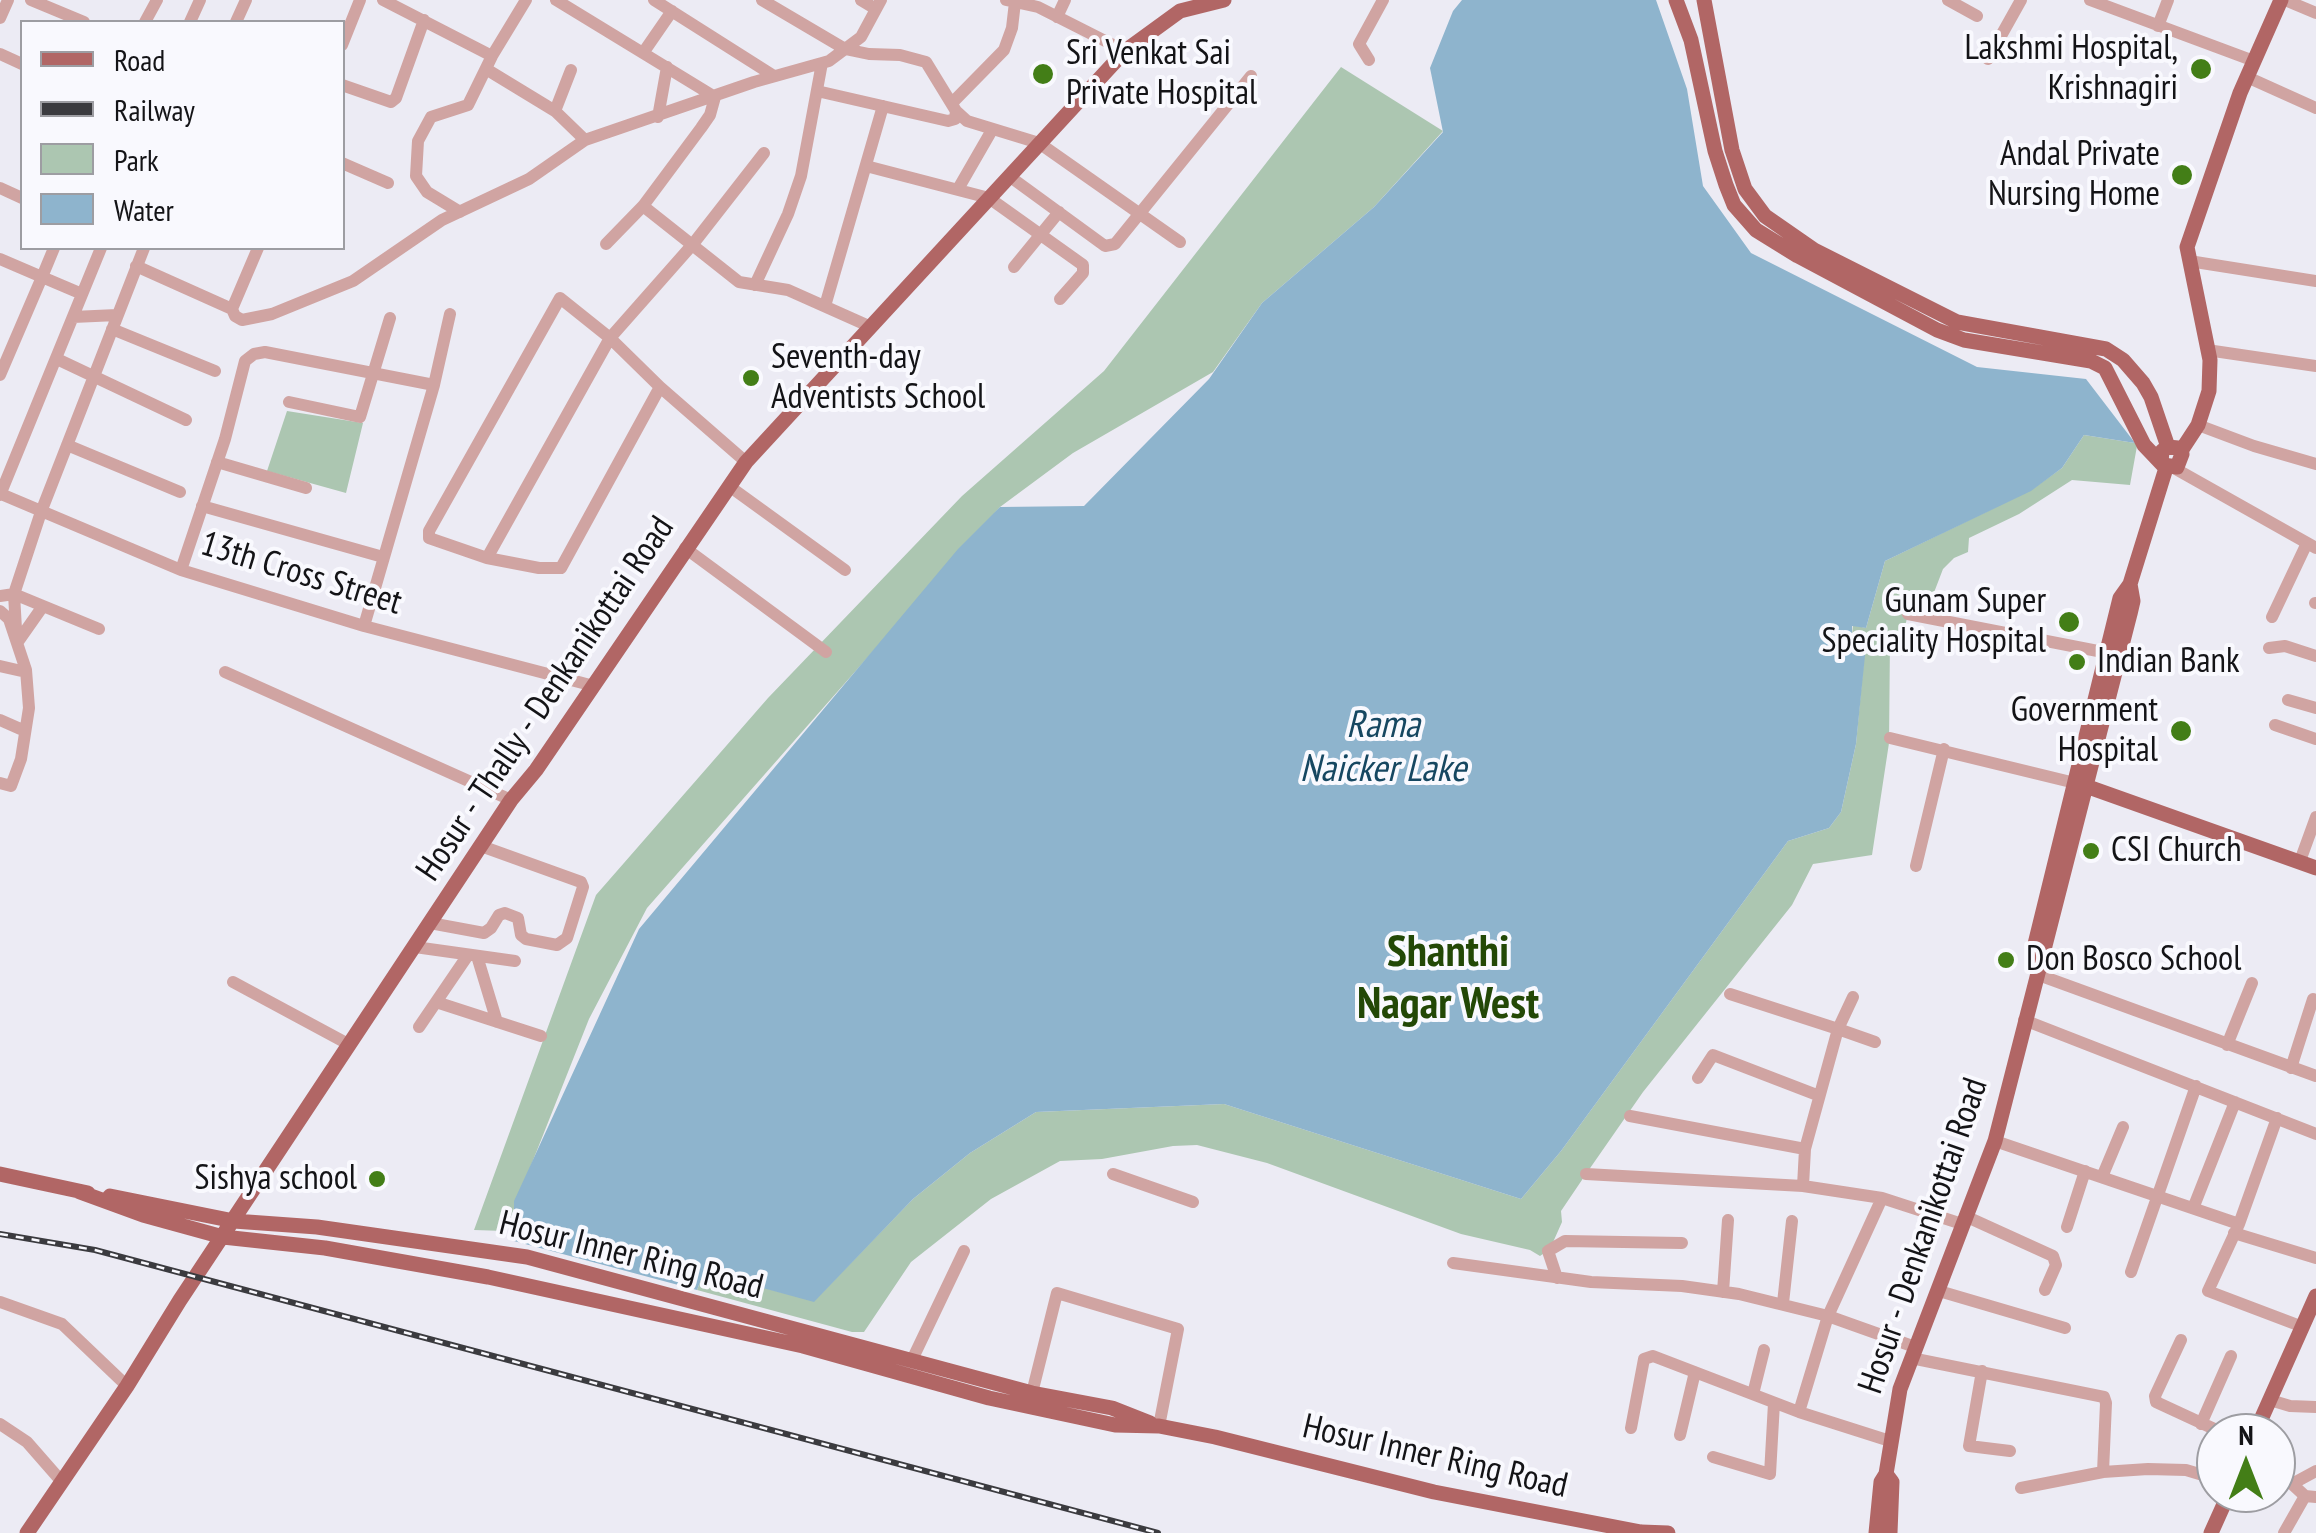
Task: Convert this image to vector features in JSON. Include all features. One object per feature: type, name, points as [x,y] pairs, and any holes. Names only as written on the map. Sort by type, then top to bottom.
[{"type":"main road","name":"Hosur - Thally - Denkanikottai Road","points":[[26,1533],[127,1386],[511,800],[594,686],[746,462],[1124,51],[1180,12],[1224,0]]},
{"type":"main road","points":[[1676,0],[1691,40],[1714,151],[1734,205],[1756,230],[1938,330],[1964,340],[2091,361],[2105,368],[2144,444],[2169,455]]},
{"type":"main road","points":[[1704,0],[1732,150],[1745,189],[1765,216],[1814,250],[1957,322],[2106,349],[2134,372],[2151,396],[2169,455]]},
{"type":"main road","name":"Hosur - Denkanikottai Road","points":[[2087,786],[2120,598],[2130,584],[2169,455],[2198,425],[2209,390],[2207,350],[2187,247],[2250,69],[2283,0]]},
{"type":"main road","name":"Hosur - Denkanikottai Road","points":[[1876,1533],[1880,1482],[1886,1474],[1896,1405],[1995,1141],[2038,967],[2035,944],[2087,786],[2134,601],[2130,584]]},
{"type":"main road","points":[[2087,786],[2106,796],[2308,861]]},
{"type":"main road","name":"Hosur Inner Ring Road","points":[[0,1174],[234,1221],[317,1228],[527,1257],[1032,1393],[1112,1408],[1159,1426],[1434,1492],[1641,1532],[1668,1533]]},
{"type":"main road","name":"Hosur Inner Ring Road","points":[[80,1192],[223,1237],[325,1248],[442,1269],[803,1346],[1007,1402],[1115,1425],[1159,1426]]},
{"type":"main road","points":[[442,1269],[446,1245]]},
{"type":"main road","points":[[2264,1413],[2316,1296]]},
{"type":"main road","name":"Hosur - Denkanikottai Road","points":[[1886,1474],[1892,1482],[1890,1533]]},
{"type":"street","points":[[0,18],[8,0]]},
{"type":"street","points":[[31,0],[79,20]]},
{"type":"street","points":[[345,38],[360,0]]},
{"type":"street","points":[[383,0],[424,20],[489,63],[555,111],[585,140]]},
{"type":"street","points":[[460,212],[427,192],[416,176],[418,141],[431,117],[468,104],[526,0]]},
{"type":"street","points":[[556,0],[715,96]]},
{"type":"street","points":[[654,0],[774,76]]},
{"type":"street","points":[[762,0],[845,49],[926,62],[967,121],[1040,143],[1180,242]]},
{"type":"street","points":[[136,266],[232,309],[235,316],[253,320],[354,280],[442,220],[529,178],[585,140],[822,63],[861,37],[879,5],[861,0]]},
{"type":"street","points":[[1057,16],[1066,0]]},
{"type":"street","points":[[1369,60],[1360,44],[1382,0]]},
{"type":"street","points":[[1988,59],[2021,0]]},
{"type":"street","points":[[2090,0],[2158,26],[2250,69],[2316,108]]},
{"type":"street","points":[[2158,26],[2168,0]]},
{"type":"street","points":[[2283,0],[2316,13]]},
{"type":"street","points":[[817,91],[948,121],[955,118],[954,107],[1004,50],[1012,28],[1011,1],[1038,7],[1124,51]]},
{"type":"street","points":[[1954,2],[1977,16]]},
{"type":"street","points":[[642,53],[672,11]]},
{"type":"street","points":[[345,86],[391,102],[396,98],[424,20]]},
{"type":"street","points":[[755,284],[801,176],[822,63]]},
{"type":"street","points":[[658,117],[667,68]]},
{"type":"street","points":[[555,111],[571,70]]},
{"type":"street","points":[[1009,176],[1110,246],[1142,214],[1251,76]]},
{"type":"street","points":[[606,244],[643,206],[710,115],[715,96]]},
{"type":"street","points":[[825,306],[883,106]]},
{"type":"street","points":[[958,189],[992,130]]},
{"type":"street","points":[[486,558],[610,338],[694,244],[764,154]]},
{"type":"street","points":[[345,163],[388,184]]},
{"type":"street","points":[[866,166],[989,198],[1081,262],[1084,269],[1060,299]]},
{"type":"street","points":[[643,206],[740,282],[788,290],[871,328]]},
{"type":"street","points":[[1014,267],[1059,212]]},
{"type":"street","points":[[1067,252],[1086,231]]},
{"type":"street","points":[[0,375],[53,250]]},
{"type":"street","points":[[0,494],[6,462],[56,359],[100,250]]},
{"type":"street","points":[[18,643],[7,595],[143,250]]},
{"type":"street","points":[[232,309],[257,250]]},
{"type":"street","points":[[0,260],[82,294]]},
{"type":"street","points":[[2190,261],[2316,281]]},
{"type":"street","points":[[660,387],[561,568],[486,558],[429,538],[428,531],[560,298],[610,338],[746,462]]},
{"type":"street","points":[[364,626],[434,386],[450,314]]},
{"type":"street","points":[[73,317],[118,315]]},
{"type":"street","points":[[289,402],[360,417],[390,318]]},
{"type":"street","points":[[0,328],[17,336]]},
{"type":"street","points":[[112,330],[215,371]]},
{"type":"street","points":[[2207,350],[2316,366]]},
{"type":"street","points":[[182,570],[245,361],[254,354],[265,352],[434,386]]},
{"type":"street","points":[[56,359],[186,420]]},
{"type":"street","points":[[2198,425],[2316,464]]},
{"type":"street","points":[[67,445],[180,492]]},
{"type":"street","points":[[2169,455],[2312,546],[2272,617]]},
{"type":"street","points":[[217,462],[306,488]]},
{"type":"street","points":[[729,486],[845,570]]},
{"type":"street","name":"13th Cross Street","points":[[0,494],[182,570],[364,626],[594,686]]},
{"type":"street","points":[[202,506],[383,557]]},
{"type":"street","points":[[685,548],[826,652]]},
{"type":"street","points":[[7,595],[99,629]]},
{"type":"street","points":[[18,643],[43,606]]},
{"type":"street","points":[[0,611],[10,618],[25,666],[29,708],[21,759],[11,786],[0,783]]},
{"type":"street","points":[[1908,614],[2108,652]]},
{"type":"street","points":[[2269,648],[2285,646],[2316,656]]},
{"type":"street","points":[[0,666],[25,666]]},
{"type":"street","points":[[225,672],[511,800]]},
{"type":"street","points":[[2288,700],[2316,708]]},
{"type":"street","points":[[0,720],[26,731]]},
{"type":"street","points":[[2275,725],[2316,739]]},
{"type":"street","points":[[1890,738],[1944,748],[2087,786]]},
{"type":"street","points":[[1916,866],[1944,748]]},
{"type":"street","points":[[2308,861],[2316,817]]},
{"type":"street","points":[[430,924],[484,933],[499,915],[505,914],[518,918],[524,938],[557,945],[567,938],[581,882],[481,846]]},
{"type":"street","points":[[414,947],[515,962]]},
{"type":"street","points":[[419,1027],[472,955]]},
{"type":"street","points":[[472,955],[497,1022]]},
{"type":"street","points":[[2038,967],[2227,1045],[2316,1076]]},
{"type":"street","points":[[234,982],[350,1045]]},
{"type":"street","points":[[2227,1045],[2252,983]]},
{"type":"street","points":[[1730,994],[1875,1042]]},
{"type":"street","points":[[1803,1186],[1804,1149],[1818,1094],[1838,1029],[1853,997]]},
{"type":"street","points":[[2290,1068],[2312,999]]},
{"type":"street","points":[[436,1002],[541,1036]]},
{"type":"street","points":[[2024,1020],[2316,1134]]},
{"type":"street","points":[[1698,1078],[1713,1055],[1818,1094]]},
{"type":"street","points":[[2131,1272],[2196,1086]]},
{"type":"street","points":[[2194,1206],[2236,1102]]},
{"type":"street","points":[[1630,1116],[1804,1149]]},
{"type":"street","points":[[2277,1118],[2208,1291],[2303,1326]]},
{"type":"street","points":[[2102,1178],[2123,1127]]},
{"type":"street","points":[[1995,1141],[2194,1206],[2236,1228],[2316,1258]]},
{"type":"street","points":[[2066,1227],[2085,1172]]},
{"type":"street","points":[[1114,1174],[1193,1202]]},
{"type":"street","points":[[1586,1174],[1803,1186],[1882,1198],[1964,1220],[2052,1256],[2056,1264],[2045,1290]]},
{"type":"street","points":[[1799,1412],[1828,1316],[1882,1198]]},
{"type":"street","points":[[1724,1292],[1728,1220]]},
{"type":"street","points":[[1783,1304],[1792,1221]]},
{"type":"street","points":[[1557,1278],[1548,1251],[1565,1241],[1682,1243]]},
{"type":"street","points":[[912,1360],[964,1251]]},
{"type":"street","points":[[1453,1262],[1557,1278],[1724,1292],[1783,1304],[1828,1316],[1913,1352],[1982,1371],[2104,1396],[2103,1472]]},
{"type":"street","points":[[1939,1291],[2066,1328]]},
{"type":"street","points":[[1032,1393],[1057,1293],[1178,1330],[1159,1426]]},
{"type":"street","points":[[0,1302],[62,1324],[127,1386]]},
{"type":"street","points":[[2181,1340],[2155,1396],[2156,1402],[2196,1421]]},
{"type":"street","points":[[1753,1394],[1764,1350]]},
{"type":"street","points":[[1631,1428],[1648,1356],[1890,1442]]},
{"type":"street","points":[[2207,1413],[2231,1356]]},
{"type":"street","points":[[1982,1371],[1969,1451],[2010,1451]]},
{"type":"street","points":[[1680,1435],[1696,1372]]},
{"type":"street","points":[[2270,1400],[2290,1406],[2316,1406]]},
{"type":"street","points":[[1713,1458],[1770,1474],[1774,1402]]},
{"type":"street","points":[[0,1424],[28,1442],[62,1482]]},
{"type":"street","points":[[2021,1488],[2103,1472],[2196,1473]]},
{"type":"street","points":[[2284,1533],[2311,1497]]},
{"type":"green space","points":[[1341,67],[1443,131],[1374,207],[1262,303],[1213,372],[1073,453],[1000,507],[647,908],[589,1019],[505,1231],[474,1230],[596,895],[768,698],[962,496],[1104,371]]},
{"type":"green space","points":[[287,411],[363,423],[346,493],[267,471]]},
{"type":"green space","points":[[2084,435],[2135,443],[2130,485],[2072,480],[2019,514],[1969,538],[1968,552],[1943,569],[1925,616],[1908,614],[1902,639],[1890,639],[1889,743],[1872,855],[1813,864],[1792,905],[1643,1092],[1561,1211],[1562,1222],[1550,1249],[1540,1256],[1530,1250],[1461,1234],[1267,1163],[1197,1145],[1060,1161],[991,1199],[911,1262],[864,1332],[697,1290],[704,1272],[814,1301],[913,1199],[970,1153],[1036,1112],[1224,1104],[1521,1199],[1561,1151],[1788,841],[1829,828],[1841,812],[1856,744],[1866,637],[1852,635],[1853,625],[1866,628],[1885,561],[2031,490],[2062,468]]},
{"type":"water","name":"Rama Naicker Lake","points":[[1462,0],[1656,0],[1687,89],[1703,186],[1751,253],[1977,367],[2086,379],[2135,443],[2084,435],[2062,468],[2031,491],[1885,561],[1866,628],[1852,626],[1852,635],[1867,636],[1856,744],[1841,812],[1829,828],[1788,841],[1561,1151],[1521,1199],[1224,1104],[1036,1112],[970,1153],[913,1199],[814,1302],[704,1272],[697,1290],[514,1241],[514,1201],[639,929],[958,549],[1000,507],[1084,506],[1209,379],[1262,303],[1374,207],[1443,132],[1430,68],[1453,11]]},
{"type":"railway","points":[[0,1234],[95,1250],[1158,1533]]},
{"type":"place","name":"Lakshmi Hospital, Krishnagiri","points":[[2201,69]]},
{"type":"place","name":"Sri Venkat Sai Private Hospital","points":[[1043,74]]},
{"type":"place","name":"Andal Private Nursing Home","points":[[2182,175]]},
{"type":"place","name":"Seventh-day Adventists School","points":[[751,378]]},
{"type":"place","name":"Gunam Super Speciality Hospital","points":[[2069,622]]},
{"type":"place","name":"Indian Bank","points":[[2077,662]]},
{"type":"place","name":"Government Hospital","points":[[2181,731]]},
{"type":"place","name":"CSI Church","points":[[2091,851]]},
{"type":"place","name":"Don Bosco School","points":[[2006,960]]},
{"type":"place","name":"Sishya school","points":[[377,1179]]},
{"type":"district","name":"Shanthi Nagar West","points":[[1448,979]]}]
